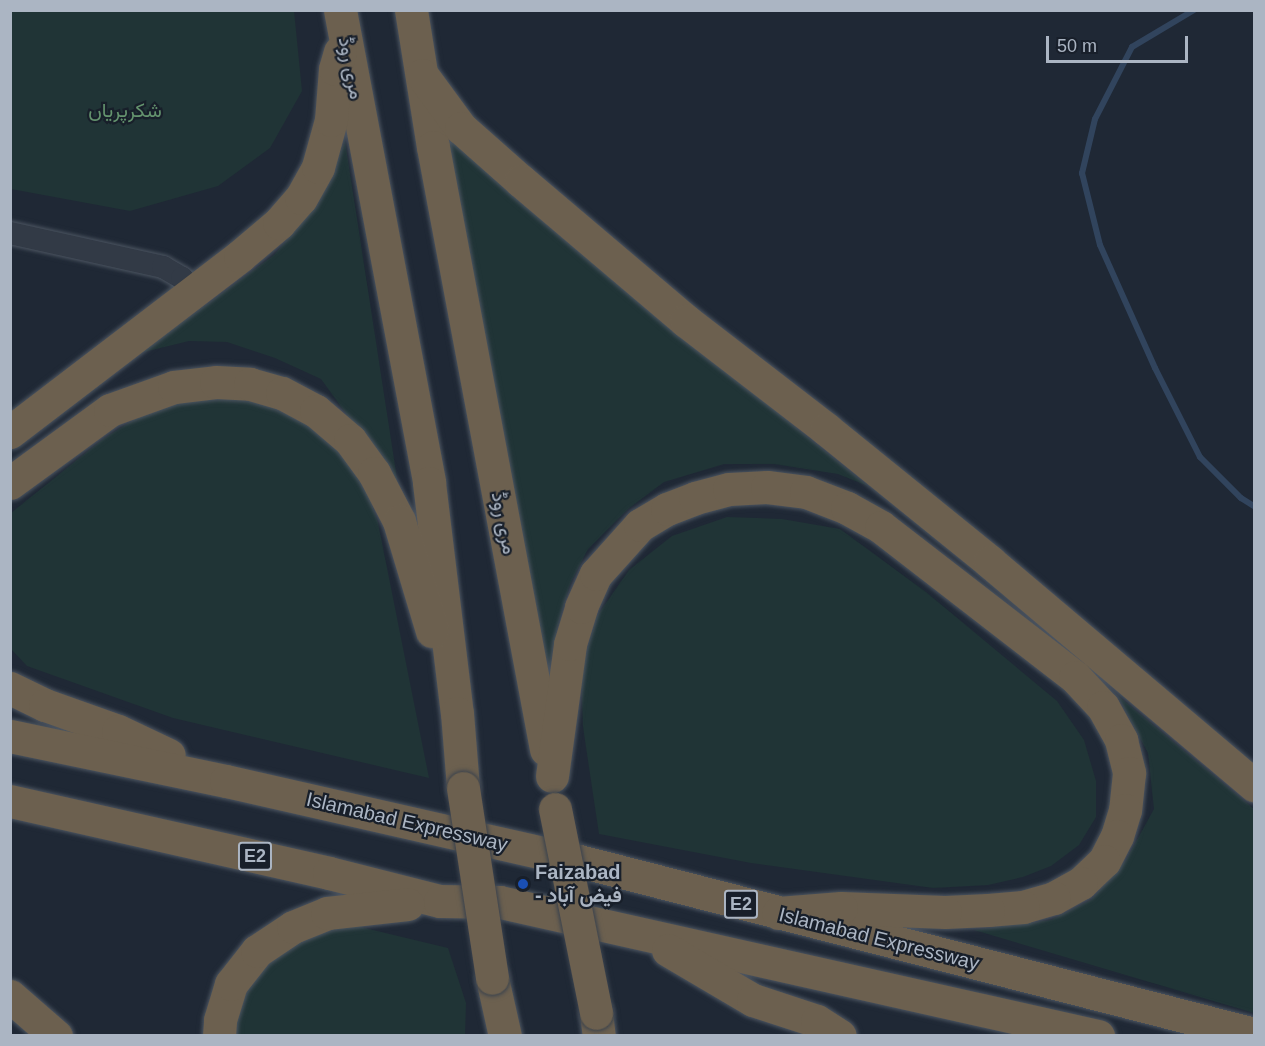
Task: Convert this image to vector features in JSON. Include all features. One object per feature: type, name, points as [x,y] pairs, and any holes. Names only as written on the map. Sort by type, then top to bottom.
[{"type":"highway","name":"مری روڈ","points":[[411,10],[433,147],[552,776],[555,810],[598,1024]]},
{"type":"highway","name":"مری روڈ","points":[[343,24],[429,483],[457,713],[463,788],[496,1014]]},
{"type":"highway","points":[[10,432],[195,292],[279,223],[301,198],[318,167],[329,130],[335,69],[343,24]]},
{"type":"highway","points":[[422,75],[461,128],[530,189],[686,321],[826,429],[990,562],[1254,784]]},
{"type":"highway","points":[[10,483],[110,410],[174,387],[216,382],[250,384],[282,393],[316,411],[333,425],[350,440],[374,473],[399,521],[457,713]]},
{"type":"highway","points":[[552,776],[570,644],[581,607],[596,574],[640,525],[695,498],[729,489],[767,487],[806,492],[847,508],[881,527],[1075,677],[1103,707],[1121,740],[1129,773],[1125,810],[1117,836],[1104,861],[1081,883],[1044,901],[1023,907],[945,912],[841,908],[778,913]]},
{"type":"highway","points":[[10,688],[45,705],[118,731],[226,781]]},
{"type":"highway","name":"Islamabad Expressway","points":[[10,736],[226,781],[579,861],[1254,1034]]},
{"type":"highway","name":"E2","points":[[10,801],[328,873],[440,901],[500,902],[643,936],[1098,1035]]},
{"type":"highway","points":[[219,1035],[220,1020],[231,984],[256,951],[293,927],[327,913],[440,901]]},
{"type":"highway","points":[[643,936],[753,1000],[817,1021],[840,1035]]},
{"type":"highway","points":[[10,996],[56,1035]]},
{"type":"street","points":[[10,233],[163,267],[182,278],[195,292]]},
{"type":"green space","name":"شکرپریاں","points":[[10,11],[294,11],[302,91],[270,148],[218,186],[130,211],[11,189]]},
{"type":"green space","points":[[441,126],[547,225],[868,486],[838,474],[774,464],[724,464],[664,482],[628,509],[588,549],[570,584],[557,628],[549,671]]},
{"type":"green space","points":[[345,141],[398,485],[321,379],[275,358],[227,342],[189,341],[140,353],[274,255],[318,204]]},
{"type":"green space","points":[[195,397],[247,399],[298,415],[336,446],[364,480],[378,523],[429,778],[173,718],[27,666],[11,649],[11,513],[103,439],[146,412]]},
{"type":"green space","points":[[727,517],[782,519],[840,529],[926,592],[1057,701],[1084,740],[1096,781],[1096,817],[1079,845],[1051,866],[1023,877],[988,885],[933,888],[751,863],[599,834],[583,727],[581,669],[597,616],[629,570],[672,536]]},
{"type":"green space","points":[[1117,695],[1254,809],[1254,1013],[974,930],[1051,920],[1091,900],[1126,860],[1154,809],[1148,753]]},
{"type":"green space","points":[[348,924],[448,948],[466,1003],[465,1035],[229,1036],[239,996],[255,971],[306,933]]},
{"type":"waterway","points":[[1194,10],[1132,47],[1095,119],[1082,173],[1100,245],[1155,368],[1200,457],[1241,498],[1254,506]]},
{"type":"place","name":"Faizabad - فیض آباد","points":[[523,884]]}]
